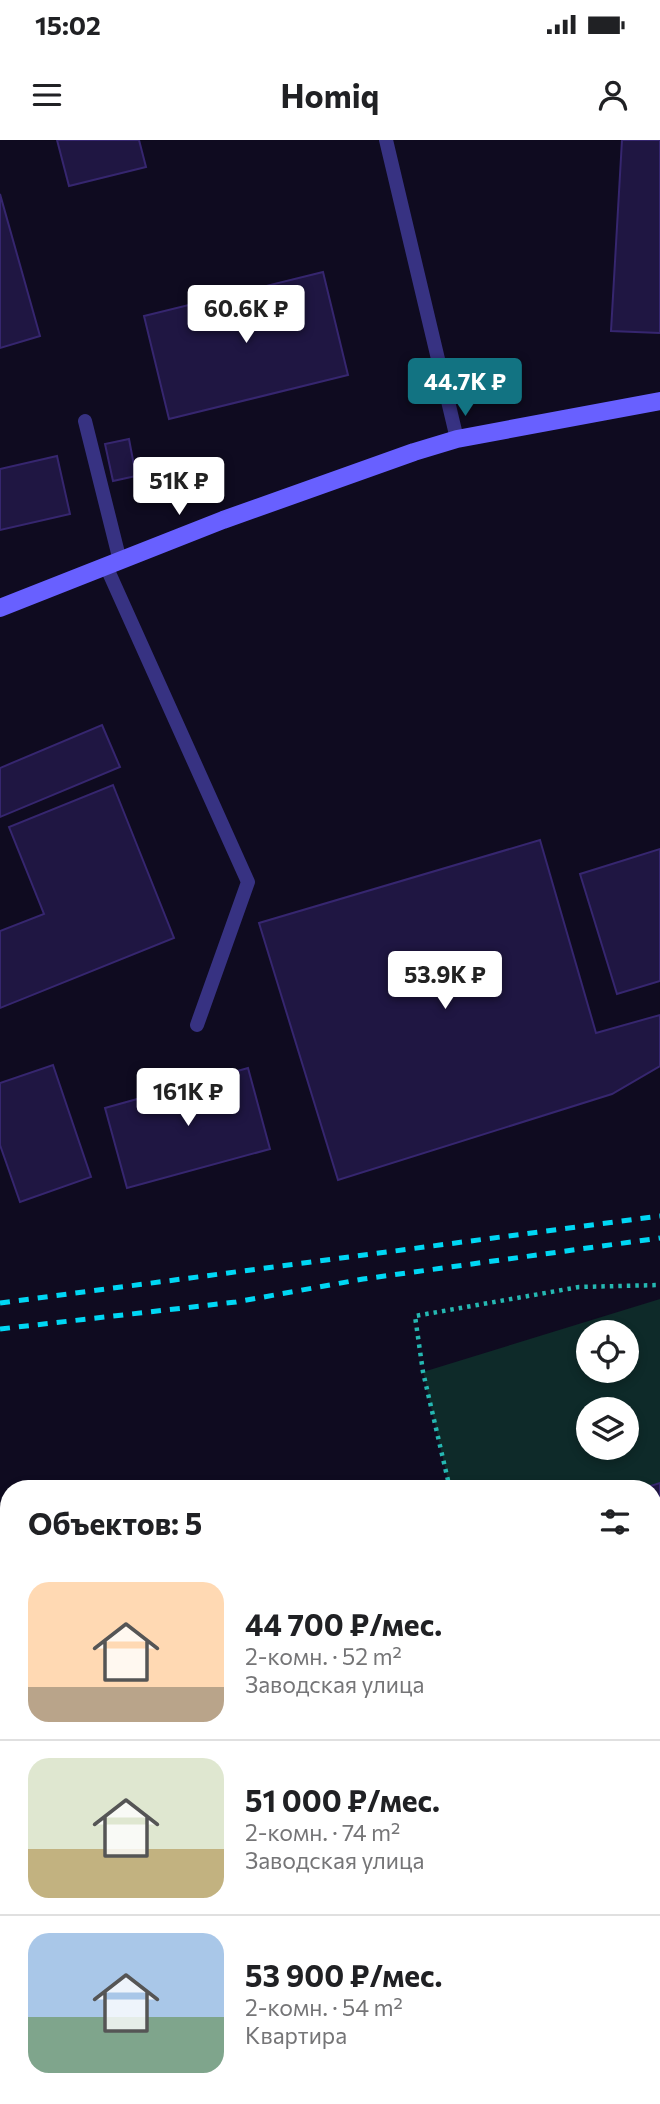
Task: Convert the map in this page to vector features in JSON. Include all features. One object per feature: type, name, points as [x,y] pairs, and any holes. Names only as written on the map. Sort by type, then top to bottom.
[{"type":"main road","points":[[0,608],[286,496],[457,439],[660,401]]},
{"type":"lane","points":[[386,140],[457,439]]},
{"type":"lane","points":[[85,421],[113,563],[248,882],[197,1025]]},
{"type":"path","points":[[448,1480],[423,1372],[415,1316],[579,1287],[660,1285]]},
{"type":"green space","points":[[660,1299],[660,1480],[448,1480],[423,1372],[576,1325],[576,1383],[639,1383],[639,1320],[592,1320]]},
{"type":"building","points":[[57,140],[139,140],[146,167],[69,186]]},
{"type":"building","points":[[622,140],[660,140],[660,333],[611,331]]},
{"type":"building","points":[[0,194],[40,336],[0,348]]},
{"type":"building","points":[[323,272],[348,375],[169,419],[144,316]]},
{"type":"building","points":[[129,439],[136,476],[113,481],[105,444]]},
{"type":"building","points":[[57,456],[70,514],[0,530],[0,469]]},
{"type":"building","points":[[102,725],[120,767],[0,817],[0,768]]},
{"type":"building","points":[[113,785],[174,938],[0,1008],[0,931],[44,914],[9,827]]},
{"type":"building","points":[[540,840],[596,1033],[660,1015],[660,1066],[612,1094],[338,1180],[259,923]]},
{"type":"building","points":[[660,849],[660,981],[617,994],[580,874]]},
{"type":"building","points":[[53,1065],[91,1177],[20,1202],[0,1145],[0,1083]]},
{"type":"building","points":[[248,1068],[270,1149],[127,1188],[105,1108]]},
{"type":"railway","points":[[0,1303],[660,1216]]},
{"type":"railway","points":[[0,1329],[236,1302],[363,1279],[660,1238]]}]
